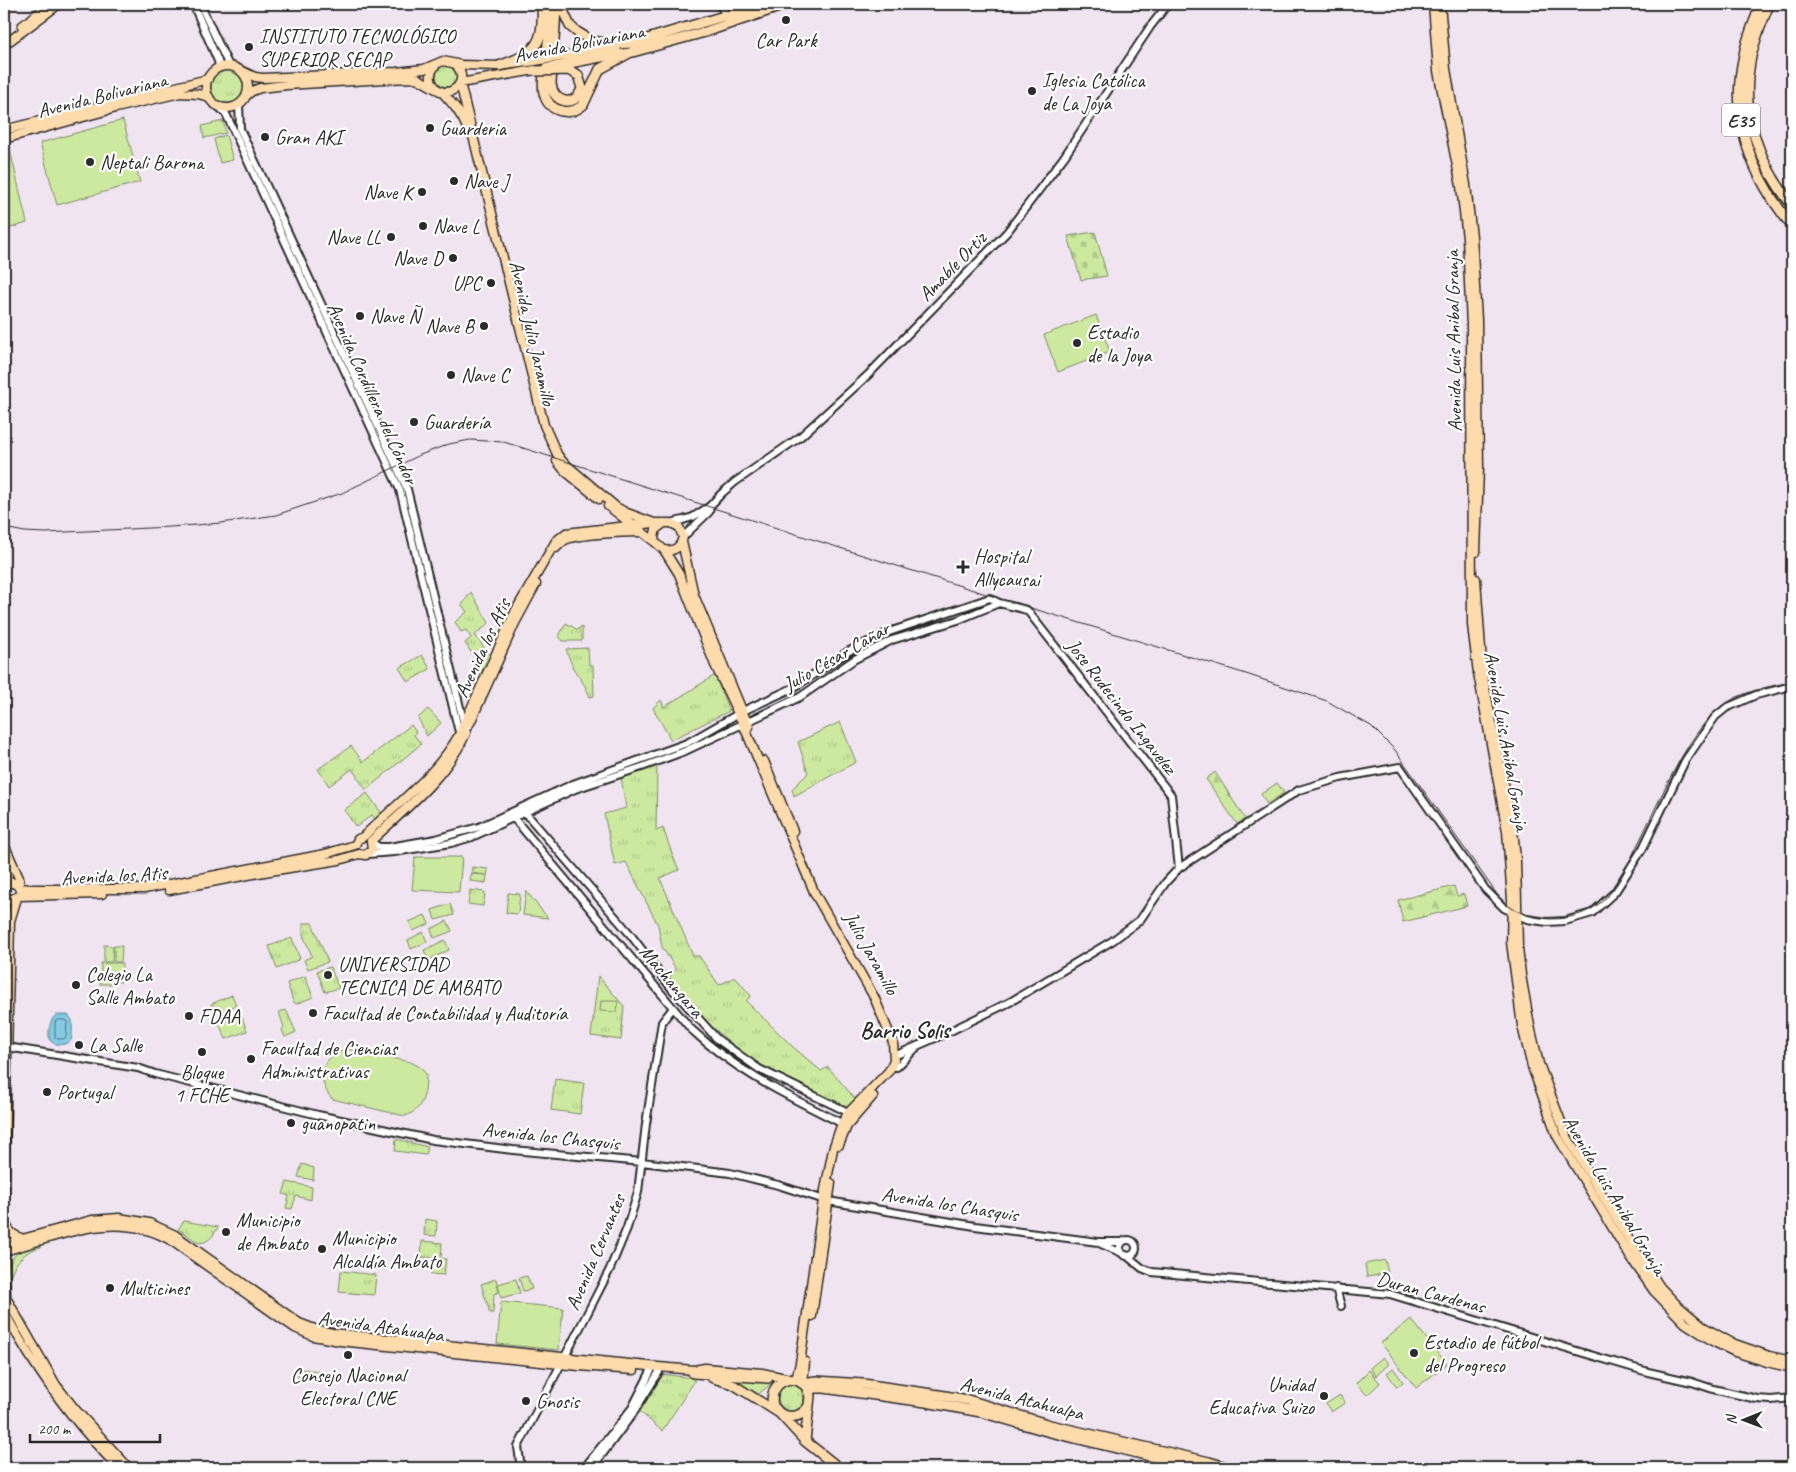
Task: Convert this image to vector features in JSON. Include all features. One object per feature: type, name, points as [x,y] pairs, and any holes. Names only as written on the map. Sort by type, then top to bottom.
[{"type":"highway","points":[[499,66],[521,58],[538,43],[543,24],[542,4]]},
{"type":"highway","points":[[549,4],[550,22],[543,89],[547,101],[556,109],[568,112],[579,108],[586,100],[600,69],[629,53]]},
{"type":"highway","points":[[533,71],[568,70],[578,75],[582,88],[578,97],[569,102],[563,101],[556,97],[551,88],[551,83],[556,26],[556,4]]},
{"type":"highway","points":[[560,4],[570,26],[585,38],[610,44],[634,43]]},
{"type":"highway","name":"Avenida Bolivariana","points":[[634,43],[764,4]]},
{"type":"highway","name":"Avenida Bolivariana","points":[[629,53],[704,32],[788,4]]},
{"type":"highway","name":"E35","points":[[1761,4],[1745,49],[1741,69],[1739,94],[1743,135],[1749,155],[1759,176],[1770,196],[1792,226]]},
{"type":"highway","name":"E35","points":[[1769,4],[1749,63],[1749,106],[1758,149],[1772,178],[1792,205]]},
{"type":"highway","points":[[693,1371],[768,1377]]},
{"type":"highway","points":[[805,1442],[810,1402],[800,1383],[781,1382],[772,1394],[773,1406],[805,1442],[839,1468]]},
{"type":"highway","name":"Avenida Atahualpa","points":[[800,1383],[815,1388],[954,1403],[1050,1432],[1199,1468]]},
{"type":"highway","points":[[853,1387],[954,1403]]},
{"type":"highway","name":"Avenida Atahualpa","points":[[954,1403],[968,1400],[1050,1424],[1230,1468]]},
{"type":"highway","points":[[778,1413],[789,1418],[800,1416],[808,1407]]},
{"type":"main road","points":[[4,40],[50,4]]},
{"type":"main road","points":[[4,45],[59,4]]},
{"type":"main road","name":"Avenida Luis Anibal Granja","points":[[1433,4],[1438,70],[1461,186],[1467,238],[1471,332],[1472,625],[1478,673],[1507,831],[1518,947],[1530,1026],[1539,1064],[1566,1135],[1636,1252],[1660,1287],[1676,1304],[1702,1326],[1732,1343],[1769,1356],[1792,1361]]},
{"type":"main road","name":"Avenida Luis Anibal Granja","points":[[1440,4],[1446,69],[1466,186],[1472,237],[1479,468],[1475,564],[1482,661],[1513,829],[1516,860],[1511,942],[1522,1026],[1532,1067],[1557,1136],[1628,1255],[1654,1291],[1692,1328],[1735,1352],[1792,1368]]},
{"type":"main road","name":"Avenida Bolivariana","points":[[439,90],[450,92],[458,87],[460,83],[533,71],[634,43]]},
{"type":"main road","name":"Avenida Bolivariana","points":[[219,67],[229,66],[255,77],[263,78],[396,72],[424,69],[443,62],[499,66],[597,54],[629,53]]},
{"type":"main road","points":[[455,64],[461,72],[460,83]]},
{"type":"main road","points":[[435,66],[432,70],[431,80],[439,90]]},
{"type":"main road","points":[[219,67],[212,72],[206,85],[209,97],[218,106],[229,108],[239,104],[252,91],[278,86],[384,78],[417,78],[439,90]]},
{"type":"main road","points":[[238,69],[247,81],[246,96]]},
{"type":"main road","name":"Avenida Bolivariana","points":[[4,130],[208,79]]},
{"type":"main road","name":"Avenida Julio Jaramillo","points":[[460,83],[548,438],[562,461],[616,507],[654,523],[667,523]]},
{"type":"main road","name":"Avenida Julio Jaramillo","points":[[439,90],[460,112],[468,133],[542,434],[554,458],[565,471],[655,542]]},
{"type":"main road","name":"Avenida Bolivariana","points":[[4,139],[116,108],[180,93],[209,97]]},
{"type":"main road","name":"Avenida los Atis","points":[[466,726],[516,610],[556,541],[566,534],[630,524],[654,523]]},
{"type":"main road","points":[[655,542],[656,529],[667,523]]},
{"type":"main road","name":"Julio Jaramillo","points":[[667,523],[679,527],[694,595],[815,894],[874,998],[897,1054],[895,1067],[852,1114],[844,1125],[833,1149],[800,1383]]},
{"type":"main road","name":"Avenida los Atis","points":[[4,897],[12,900],[18,892],[32,889],[144,889],[318,856],[355,845],[358,839],[368,840],[427,787],[448,764],[515,623],[553,551],[562,542],[572,538],[621,532],[640,532]]},
{"type":"main road","points":[[664,550],[674,550],[682,539]]},
{"type":"main road","name":"Julio Jaramillo","points":[[655,542],[664,550],[678,574],[716,665],[741,713]]},
{"type":"main road","points":[[368,840],[372,849],[368,854]]},
{"type":"main road","points":[[4,844],[19,878],[18,892],[10,921],[4,1222],[8,1231],[22,1242],[4,1264],[5,1295],[56,1385],[74,1408],[129,1468]]},
{"type":"main road","points":[[355,845],[355,850],[359,854]]},
{"type":"main road","name":"Avenida los Atis","points":[[18,892],[148,893],[339,860],[359,854],[368,854]]},
{"type":"main road","points":[[4,859],[8,870],[8,877],[4,886]]},
{"type":"main road","name":"Avenida los Atis","points":[[4,886],[12,882],[18,892]]},
{"type":"main road","name":"Avenida Atahualpa","points":[[4,1248],[92,1220],[108,1218],[131,1219],[149,1223],[175,1235],[299,1323],[316,1330],[655,1371],[693,1371],[705,1368],[762,1373],[800,1383]]},
{"type":"main road","points":[[4,1310],[49,1387],[69,1413],[118,1468]]},
{"type":"main road","name":"Avenida Atahualpa","points":[[564,1361],[693,1371],[698,1376],[720,1379],[734,1385],[778,1413]]},
{"type":"street","points":[[192,4],[219,67]]},
{"type":"street","points":[[200,4],[229,66]]},
{"type":"street","points":[[719,4],[727,16]]},
{"type":"street","name":"Amable Ortiz","points":[[667,523],[693,517],[710,506],[726,490],[800,437],[841,400],[1008,232],[1064,157],[1150,26],[1168,4]]},
{"type":"street","name":"Avenida Cordillera del Cóndor","points":[[239,104],[240,129],[407,489],[466,726]]},
{"type":"street","name":"Avenida Cordillera del Cóndor","points":[[218,106],[226,114],[400,490],[461,737]]},
{"type":"street","name":"Amable Ortiz","points":[[682,539],[709,512],[710,506]]},
{"type":"street","name":"Julio César Cañar","points":[[741,713],[793,688],[849,651],[889,632],[990,598]]},
{"type":"street","name":"Jose Rudecindo Ingavelez","points":[[990,598],[999,603],[1027,610],[1171,795],[1179,868]]},
{"type":"street","name":"Julio César Cañar","points":[[745,723],[800,697],[855,659],[892,640],[958,620],[999,603]]},
{"type":"street","points":[[897,1054],[918,1046],[1027,992],[1112,941],[1140,920],[1166,882],[1179,868],[1299,790],[1340,778],[1400,768],[1485,889],[1504,908],[1514,914],[1548,922],[1565,921],[1592,913],[1615,892],[1634,865],[1685,761],[1715,717],[1726,708],[1756,695],[1792,686]]},
{"type":"street","name":"Avenida los Atis","points":[[523,810],[573,784],[687,743],[741,713]]},
{"type":"street","name":"Avenida los Atis","points":[[368,854],[451,843],[472,836],[523,810],[576,789],[685,751],[745,723]]},
{"type":"street","name":"Machangara","points":[[523,810],[630,934],[672,989],[717,1040],[759,1069],[852,1114]]},
{"type":"street","name":"Avenida los Atis","points":[[368,840],[383,848],[436,839],[512,815]]},
{"type":"street","name":"Machangara","points":[[512,815],[673,1008],[704,1042],[738,1068],[844,1125]]},
{"type":"street","name":"Avenida Cervantes","points":[[521,1468],[518,1446],[564,1361],[610,1269],[627,1228],[638,1192],[662,1022],[673,1008]]},
{"type":"street","points":[[895,1067],[918,1046]]},
{"type":"street","name":"Avenida los Chasquis","points":[[6,1047],[138,1068],[155,1074],[311,1113],[433,1140],[730,1173],[778,1185],[826,1201],[975,1226],[1098,1242],[1122,1242]]},
{"type":"street","points":[[1136,1247],[1132,1254],[1124,1254],[1120,1246],[1122,1242],[1131,1240],[1136,1247],[1138,1258],[1145,1269]]},
{"type":"street","name":"Avenida los Chasquis","points":[[1098,1242],[1124,1254],[1145,1269]]},
{"type":"street","name":"Duran Cardenas","points":[[1145,1269],[1152,1272],[1390,1294],[1580,1352],[1692,1382],[1713,1390],[1757,1400],[1792,1398]]},
{"type":"street","points":[[1336,1288],[1341,1306]]},
{"type":"street","points":[[584,1468],[632,1408],[655,1371]]},
{"type":"street","points":[[592,1468],[634,1412],[655,1371]]},
{"type":"green space","points":[[447,65],[455,68],[458,76],[455,84],[447,87],[439,84],[436,76],[439,68]]},
{"type":"green space","points":[[228,69],[240,74],[245,86],[240,98],[228,103],[216,98],[211,86],[216,74]]},
{"type":"green space","name":"Neptali Barona","points":[[123,120],[140,182],[57,205],[40,143]]},
{"type":"green space","points":[[223,121],[226,133],[204,138],[202,126]]},
{"type":"green space","points":[[226,135],[233,160],[220,163],[214,139]]},
{"type":"green space","points":[[8,141],[27,223],[4,230],[4,143]]},
{"type":"green space","points":[[1095,232],[1107,276],[1081,280],[1068,236]]},
{"type":"green space","name":"Estadio de la Joya","points":[[1096,315],[1110,352],[1058,372],[1044,335]]},
{"type":"green space","points":[[471,592],[489,623],[475,635],[490,656],[480,674],[474,667],[477,661],[465,643],[471,638],[466,630],[461,632],[455,622],[467,612],[462,605]]},
{"type":"green space","points":[[566,623],[578,630],[582,627],[582,641],[563,641],[559,636]]},
{"type":"green space","points":[[588,648],[589,665],[593,665],[594,696],[590,697],[573,668],[566,649]]},
{"type":"green space","points":[[422,655],[430,669],[408,682],[399,668]]},
{"type":"green space","points":[[715,675],[729,711],[671,740],[653,708],[661,700],[664,707]]},
{"type":"green space","points":[[428,709],[441,723],[427,736],[418,718]]},
{"type":"green space","points":[[840,722],[856,762],[794,796],[792,789],[808,773],[798,742]]},
{"type":"green space","points":[[411,725],[416,732],[414,735],[421,744],[366,790],[352,769],[329,786],[318,769],[351,746],[363,762]]},
{"type":"green space","points":[[657,766],[656,831],[663,828],[679,870],[660,878],[693,956],[699,956],[719,985],[735,977],[751,996],[746,1001],[793,1047],[821,1071],[828,1067],[856,1100],[848,1108],[756,1062],[702,1018],[669,978],[676,969],[662,947],[658,925],[626,862],[615,865],[604,814],[626,808],[621,777]]},
{"type":"green space","points":[[1215,772],[1245,819],[1237,824],[1206,779]]},
{"type":"green space","points":[[1277,783],[1284,793],[1267,804],[1261,794]]},
{"type":"green space","points":[[367,793],[383,815],[376,821],[372,815],[356,827],[344,810]]},
{"type":"green space","points":[[415,857],[462,857],[459,892],[412,890]]},
{"type":"green space","points":[[472,867],[488,869],[486,883],[470,881],[471,874],[486,875],[471,873]]},
{"type":"green space","points":[[1454,886],[1457,896],[1464,894],[1467,906],[1403,922],[1398,900]]},
{"type":"green space","points":[[470,890],[485,892],[483,906],[468,904]]},
{"type":"green space","points":[[526,891],[548,918],[523,915]]},
{"type":"green space","points":[[508,893],[520,894],[518,914],[506,913]]},
{"type":"green space","points":[[450,904],[454,915],[435,920],[432,910]]},
{"type":"green space","points":[[425,915],[429,924],[413,931],[409,922]]},
{"type":"green space","points":[[447,921],[452,931],[434,938],[431,929]]},
{"type":"green space","points":[[303,923],[312,923],[328,962],[308,969],[304,960],[312,956],[303,935]]},
{"type":"green space","points":[[423,932],[427,942],[411,949],[408,940]]},
{"type":"green space","points":[[292,938],[300,959],[277,969],[269,946]]},
{"type":"green space","points":[[445,940],[449,950],[428,960],[424,950]]},
{"type":"green space","points":[[104,945],[113,946],[112,962],[104,962]]},
{"type":"green space","points":[[114,946],[122,946],[121,962],[114,962]]},
{"type":"green space","points":[[101,963],[122,963],[121,982],[112,981],[111,984],[100,984]]},
{"type":"green space","points":[[330,967],[339,988],[325,992],[317,971]]},
{"type":"green space","points":[[305,976],[313,997],[296,1004],[293,1001],[287,983]]},
{"type":"green space","points":[[598,976],[624,1006],[621,1040],[591,1036]]},
{"type":"green space","points":[[232,995],[236,1005],[215,1014],[211,1004]]},
{"type":"green space","points":[[601,1001],[618,1001],[617,1012],[600,1011]]},
{"type":"green space","points":[[286,1010],[296,1032],[285,1037],[279,1012]]},
{"type":"green space","points":[[241,1015],[247,1031],[226,1039],[219,1024]]},
{"type":"green space","points":[[348,1049],[411,1062],[420,1067],[426,1074],[423,1100],[420,1105],[405,1116],[332,1099],[322,1076],[324,1068],[332,1056]]},
{"type":"green space","points":[[555,1079],[584,1083],[580,1114],[551,1110]]},
{"type":"green space","points":[[396,1139],[428,1147],[426,1155],[395,1151]]},
{"type":"green space","points":[[302,1164],[314,1168],[313,1180],[298,1177]]},
{"type":"green space","points":[[287,1182],[312,1187],[311,1200],[296,1196],[292,1209],[286,1208],[289,1196],[283,1194]]},
{"type":"green space","points":[[425,1219],[437,1221],[436,1236],[424,1235]]},
{"type":"green space","points":[[184,1221],[218,1227],[211,1238],[199,1243],[178,1229]]},
{"type":"green space","points":[[422,1241],[442,1243],[441,1259],[446,1259],[444,1275],[431,1274],[433,1258],[421,1257]]},
{"type":"green space","points":[[43,1242],[41,1247],[23,1256],[11,1274],[7,1274],[15,1255],[24,1249]]},
{"type":"green space","points":[[1385,1260],[1388,1273],[1367,1277],[1365,1264]]},
{"type":"green space","points":[[341,1271],[376,1275],[374,1295],[339,1292]]},
{"type":"green space","points":[[527,1276],[532,1289],[523,1291],[519,1278]]},
{"type":"green space","points":[[496,1279],[499,1292],[494,1294],[493,1313],[490,1313],[481,1284]]},
{"type":"green space","points":[[516,1279],[520,1293],[501,1298],[498,1284]]},
{"type":"green space","points":[[501,1302],[563,1308],[559,1350],[497,1344]]},
{"type":"green space","name":"Estadio de fútbol del Progreso","points":[[1411,1319],[1447,1364],[1416,1388],[1381,1343]]},
{"type":"green space","points":[[1383,1357],[1389,1364],[1376,1376],[1370,1368]]},
{"type":"green space","points":[[1393,1368],[1403,1382],[1397,1387],[1387,1373]]},
{"type":"green space","points":[[299,1369],[318,1371],[317,1380],[299,1379]]},
{"type":"green space","points":[[1369,1370],[1380,1383],[1367,1395],[1356,1383]]},
{"type":"green space","points":[[659,1374],[694,1378],[694,1382],[662,1431],[638,1410]]},
{"type":"green space","points":[[722,1377],[778,1378],[756,1396]]},
{"type":"green space","points":[[791,1385],[800,1389],[804,1398],[800,1407],[791,1411],[782,1407],[778,1398],[782,1389]]},
{"type":"green space","points":[[1340,1395],[1345,1403],[1331,1412],[1326,1404]]},
{"type":"water","points":[[56,1015],[68,1015],[72,1020],[72,1038],[64,1044],[57,1044],[50,1040],[50,1026]]},
{"type":"railway","points":[[4,528],[45,533],[170,527],[221,523],[276,515],[342,493],[420,455],[449,444],[470,440],[504,442],[1327,701],[1371,726],[1395,750],[1501,900],[1514,909],[1528,915],[1543,918],[1558,919],[1588,911],[1612,891],[1625,870],[1680,760],[1701,727],[1713,714],[1740,696],[1760,689],[1792,682]]},
{"type":"place","name":"Car Park","points":[[786,20]]},
{"type":"place","name":"INSTITUTO TECNOLÓGICO SUPERIOR SECAP","points":[[249,47]]},
{"type":"place","name":"Iglesia Católica de La Joya","points":[[1032,91]]},
{"type":"place","name":"Guarderia","points":[[430,128]]},
{"type":"place","name":"Gran AKI","points":[[265,137]]},
{"type":"place","name":"Neptali Barona","points":[[90,162]]},
{"type":"place","name":"Nave J","points":[[454,181]]},
{"type":"place","name":"Nave K","points":[[422,192]]},
{"type":"place","name":"Nave L","points":[[423,226]]},
{"type":"place","name":"Nave LL","points":[[391,237]]},
{"type":"place","name":"Nave D","points":[[453,258]]},
{"type":"place","name":"UPC","points":[[491,283]]},
{"type":"place","name":"Nave Ñ","points":[[360,316]]},
{"type":"place","name":"Nave B","points":[[484,326]]},
{"type":"place","name":"Estadio de la Joya","points":[[1077,343]]},
{"type":"place","name":"Nave C","points":[[451,375]]},
{"type":"place","name":"Guardería","points":[[414,422]]},
{"type":"place","name":"Hospital Allycausai","points":[[963,567]]},
{"type":"place","name":"UNIVERSIDAD TECNICA DE AMBATO","points":[[328,975]]},
{"type":"place","name":"Colegio La Salle Ambato","points":[[76,985]]},
{"type":"place","name":"Facultad de Contabilidad y Auditoría","points":[[313,1013]]},
{"type":"place","name":"FDAA","points":[[189,1016]]},
{"type":"place","name":"La Salle","points":[[79,1045]]},
{"type":"place","name":"Bloque 1 FCHE","points":[[202,1052]]},
{"type":"place","name":"Facultad de Ciencias Administrativas","points":[[251,1059]]},
{"type":"place","name":"Portugal","points":[[47,1092]]},
{"type":"place","name":"guanopatin","points":[[291,1123]]},
{"type":"place","name":"Municipio de Ambato","points":[[226,1232]]},
{"type":"place","name":"Municipio Alcaldía Ambato","points":[[322,1249]]},
{"type":"place","name":"Multicines","points":[[110,1288]]},
{"type":"place","name":"Estadio de fútbol del Progreso","points":[[1414,1353]]},
{"type":"place","name":"Consejo Nacional Electoral CNE","points":[[348,1355]]},
{"type":"place","name":"Unidad Educativa Suizo","points":[[1324,1396]]},
{"type":"place","name":"Gnosis","points":[[526,1401]]},
{"type":"district","name":"Barrio Solis","points":[[905,1030]]}]
